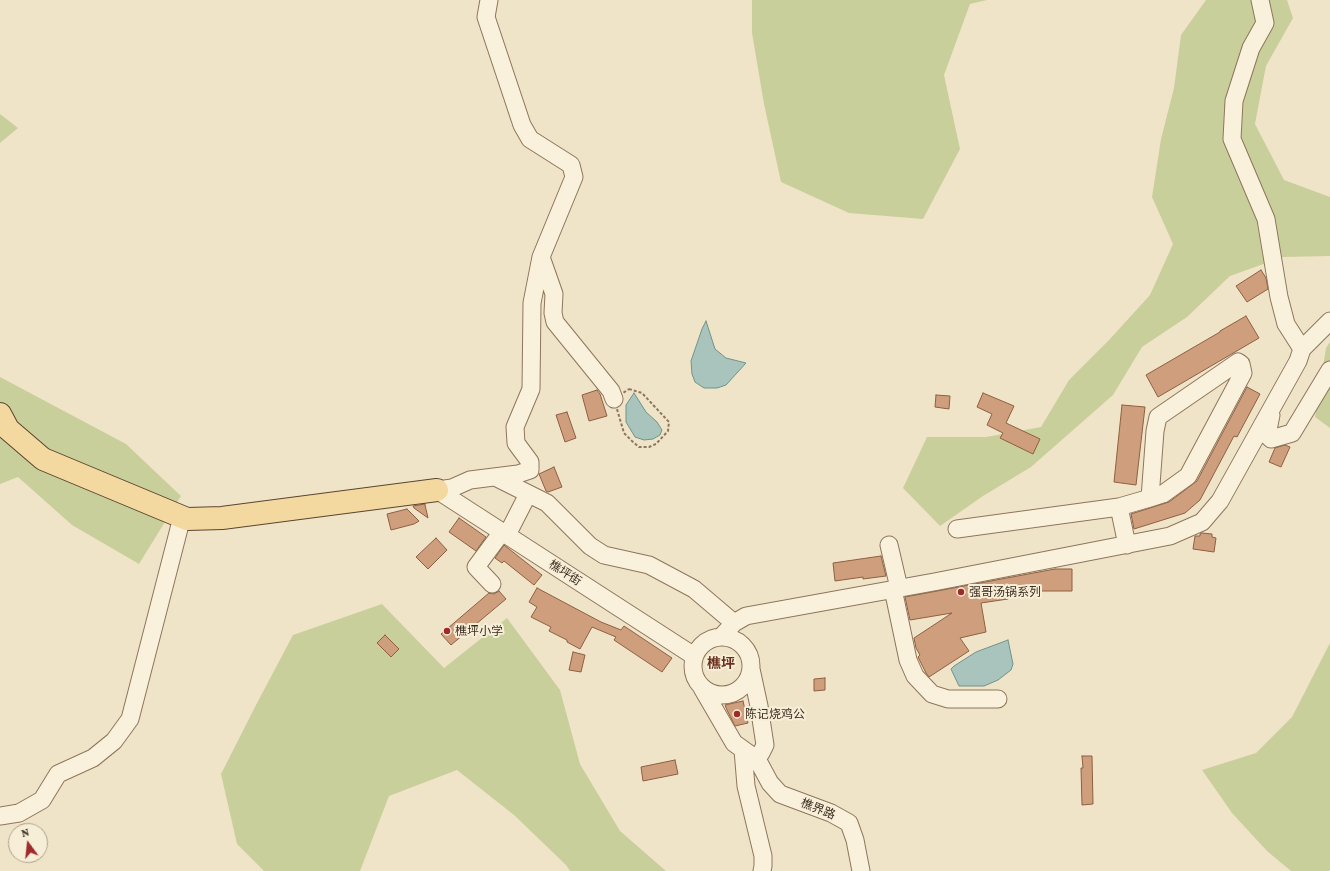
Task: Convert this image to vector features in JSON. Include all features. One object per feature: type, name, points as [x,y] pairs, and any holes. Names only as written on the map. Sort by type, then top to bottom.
[{"type":"main road","points":[[0,414],[8,429],[43,459],[187,519],[222,518],[437,490]]},
{"type":"street","points":[[437,490],[452,488],[470,480],[518,474],[530,470],[530,462],[516,443],[515,427],[531,389],[532,303],[541,257],[574,177],[571,165],[530,139],[522,124],[486,18],[489,0]]},
{"type":"street","points":[[1260,0],[1265,23],[1251,48],[1234,101],[1232,139],[1266,220],[1279,297],[1286,324],[1302,349]]},
{"type":"street","points":[[541,257],[554,294],[553,313],[555,322],[611,391],[614,399]]},
{"type":"street","points":[[721,636],[735,640],[746,649],[749,655],[765,745],[761,753],[749,753],[734,743],[694,677],[692,663],[694,656],[702,644],[707,640],[721,636],[734,623],[746,616],[1127,545],[1170,536],[1202,522],[1220,501],[1298,361],[1302,349],[1330,321]]},
{"type":"street","points":[[957,529],[1119,508],[1163,494],[1188,476],[1243,373],[1241,364],[1238,362],[1158,417],[1154,437],[1150,498]]},
{"type":"street","points":[[1274,405],[1267,435],[1271,439],[1292,433],[1330,370]]},
{"type":"street","points":[[495,477],[547,504],[590,546],[604,555],[649,565],[694,589],[734,623]]},
{"type":"street","name":"樵坪街","points":[[437,490],[694,656]]},
{"type":"street","points":[[492,584],[476,567],[504,534],[528,494]]},
{"type":"street","points":[[1119,508],[1127,545]]},
{"type":"street","points":[[0,816],[19,813],[42,800],[58,774],[93,758],[114,741],[130,719],[182,517]]},
{"type":"street","points":[[889,545],[908,660],[915,676],[932,694],[948,699],[998,699]]},
{"type":"street","points":[[702,688],[715,694],[729,694],[736,692],[746,682],[751,669]]},
{"type":"street","points":[[749,753],[746,786],[763,856],[762,871]]},
{"type":"street","name":"樵界路","points":[[749,753],[770,783],[780,794],[831,813],[849,823],[855,840],[861,871]]},
{"type":"path","points":[[629,389],[642,393],[669,422],[668,431],[656,444],[649,447],[640,447],[624,433],[614,399],[629,389]]},
{"type":"green space","points":[[752,0],[987,0],[970,4],[944,75],[960,149],[923,219],[849,213],[781,182],[764,104],[752,33]]},
{"type":"green space","points":[[1206,0],[1287,0],[1293,18],[1266,66],[1255,124],[1284,180],[1330,197],[1330,256],[1283,257],[1230,276],[1187,317],[1142,347],[1113,395],[1031,467],[983,496],[940,526],[903,488],[927,437],[986,437],[1041,427],[1069,380],[1109,340],[1150,295],[1173,244],[1152,197],[1161,139],[1174,88],[1181,35]]},
{"type":"green space","points":[[0,114],[18,128],[0,143]]},
{"type":"green space","points":[[1330,342],[1330,428],[1315,417],[1326,348]]},
{"type":"green space","points":[[0,377],[126,444],[181,496],[139,564],[72,525],[18,477],[0,484]]},
{"type":"green space","points":[[382,604],[444,668],[507,618],[560,690],[580,764],[620,831],[666,871],[570,871],[566,865],[514,815],[457,770],[389,796],[360,871],[264,871],[237,844],[221,774],[293,635]]},
{"type":"green space","points":[[1330,643],[1330,870],[1291,871],[1267,851],[1232,813],[1202,770],[1256,753],[1292,717]]},
{"type":"water","points":[[706,321],[715,349],[726,358],[746,363],[726,385],[717,388],[704,388],[695,382],[692,374],[691,361]]},
{"type":"water","points":[[634,393],[646,412],[657,422],[662,430],[660,435],[653,439],[644,440],[635,437],[626,422],[626,405]]},
{"type":"water","points":[[1008,640],[1013,664],[1011,670],[998,680],[984,686],[959,686],[951,669],[954,666],[976,652]]},
{"type":"building","points":[[1261,270],[1266,278],[1268,289],[1247,302],[1236,286]]},
{"type":"building","points":[[1246,316],[1259,338],[1158,397],[1146,375]]},
{"type":"building","points":[[1247,387],[1260,394],[1237,437],[1234,436],[1200,500],[1185,513],[1134,529],[1131,514],[1169,502],[1197,481]]},
{"type":"building","points":[[597,390],[600,394],[607,416],[589,421],[582,395]]},
{"type":"building","points":[[983,393],[1014,406],[1006,423],[1040,439],[1033,454],[1000,438],[1003,433],[987,425],[992,414],[977,407]]},
{"type":"building","points":[[936,395],[950,396],[949,409],[935,407]]},
{"type":"building","points":[[1122,405],[1145,407],[1136,485],[1114,482]]},
{"type":"building","points":[[567,412],[576,438],[565,442],[556,415]]},
{"type":"building","points":[[1285,445],[1290,447],[1281,467],[1269,462],[1275,448]]},
{"type":"building","points":[[554,467],[562,487],[548,492],[546,491],[539,474]]},
{"type":"building","points":[[425,504],[428,518],[413,506]]},
{"type":"building","points":[[407,509],[419,521],[414,524],[391,530],[387,514]]},
{"type":"building","points":[[459,518],[486,537],[476,551],[449,532]]},
{"type":"building","points":[[1202,533],[1212,534],[1212,537],[1216,538],[1214,552],[1193,549],[1195,536],[1200,536]]},
{"type":"building","points":[[436,538],[447,550],[428,569],[416,557]]},
{"type":"building","points":[[504,545],[542,575],[534,585],[504,561],[502,563],[495,558]]},
{"type":"building","points":[[881,556],[886,576],[863,579],[863,577],[835,581],[833,563]]},
{"type":"building","points":[[1055,569],[1072,569],[1072,591],[1036,591],[1007,596],[1008,599],[981,603],[986,632],[960,638],[969,651],[929,677],[918,657],[920,655],[916,648],[914,638],[952,613],[910,620],[905,597]]},
{"type":"building","points":[[537,588],[601,622],[621,630],[624,626],[672,658],[662,672],[614,640],[616,637],[592,627],[580,649],[567,642],[567,640],[549,631],[551,627],[531,617],[537,607],[529,602]]},
{"type":"building","points":[[499,591],[506,599],[451,645],[441,634],[489,593],[494,594]]},
{"type":"building","points":[[385,635],[399,649],[391,657],[377,643]]},
{"type":"building","points":[[573,652],[585,655],[581,672],[569,670]]},
{"type":"building","points":[[825,678],[825,690],[814,691],[814,679]]},
{"type":"building","name":"陈记烧鸡公","points":[[743,701],[748,723],[735,726],[725,705]]},
{"type":"building","points":[[1082,756],[1092,756],[1093,804],[1082,805]]},
{"type":"building","points":[[675,760],[678,774],[643,781],[641,767]]},
{"type":"place","name":"强哥汤锅系列","points":[[961,592]]},
{"type":"place","name":"樵坪小学","points":[[447,631]]},
{"type":"place","name":"陈记烧鸡公","points":[[737,714]]},
{"type":"district","name":"樵坪","points":[[721,664]]}]
